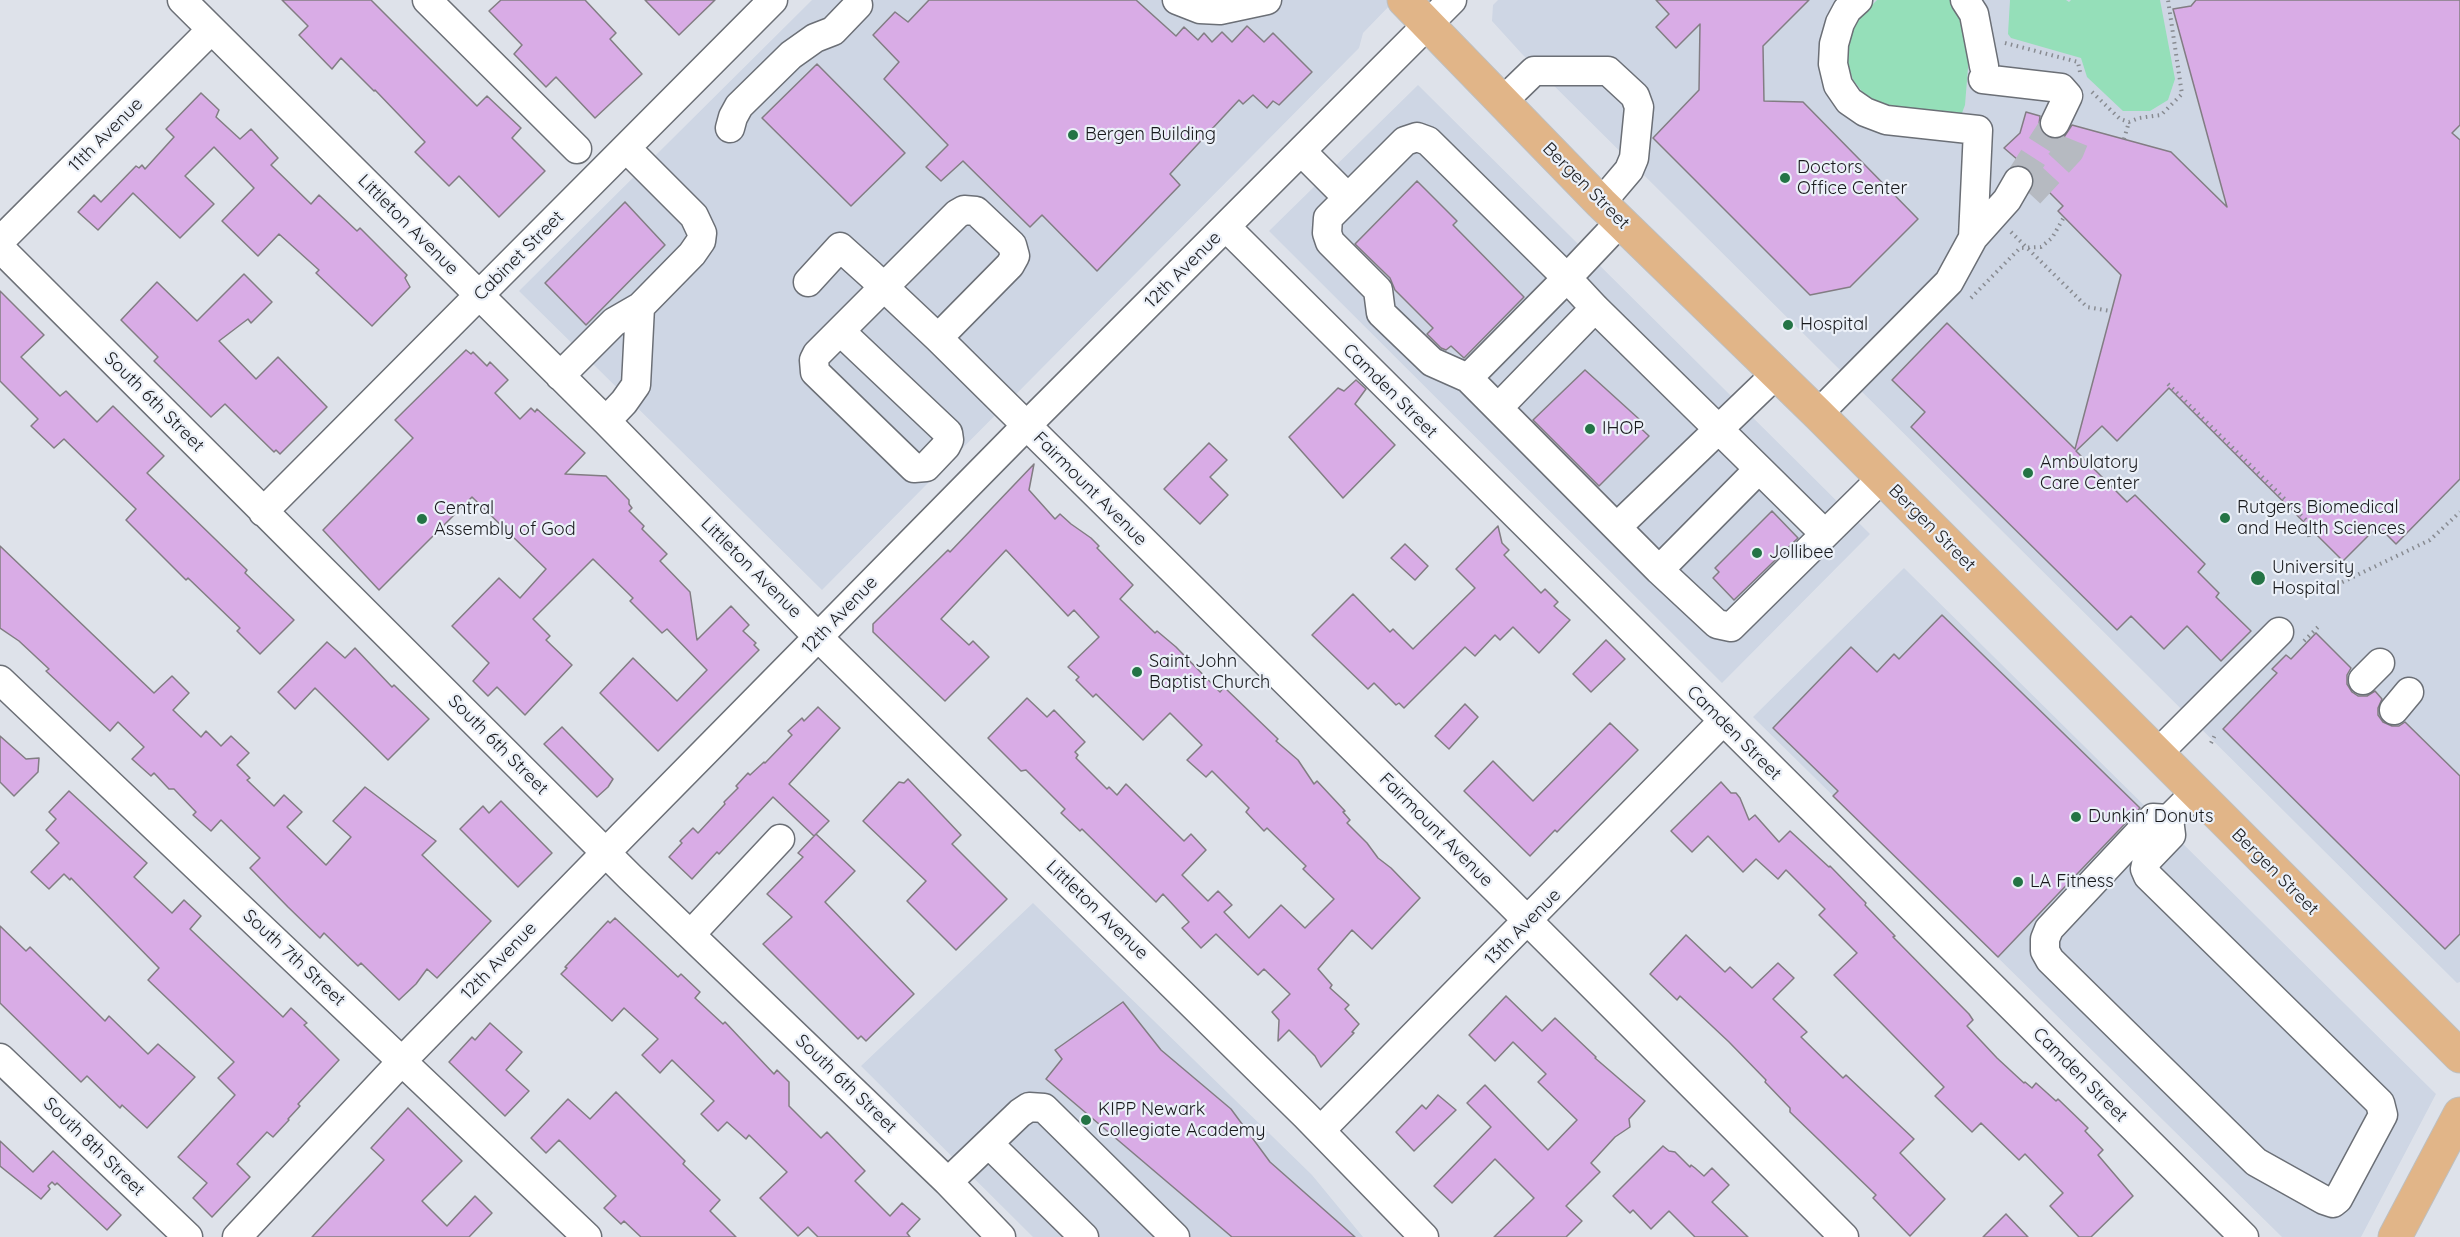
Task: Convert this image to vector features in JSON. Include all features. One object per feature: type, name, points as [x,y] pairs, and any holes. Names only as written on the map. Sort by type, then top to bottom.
[{"type":"main road","name":"Bergen Street","points":[[1404,0],[1610,212],[1777,373],[2460,1056]]},
{"type":"main road","points":[[2395,1237],[2460,1114]]},
{"type":"street","name":"Littleton Avenue","points":[[182,0],[606,421],[819,637],[1321,1130],[1424,1237]]},
{"type":"street","points":[[427,0],[577,149]]},
{"type":"street","name":"Cabinet Street","points":[[263,512],[773,0]]},
{"type":"street","points":[[1178,0],[1200,9],[1220,10],[1268,0]]},
{"type":"street","name":"12th Avenue","points":[[237,1237],[403,1060],[606,852],[1026,426],[1227,228],[1452,0]]},
{"type":"street","points":[[1858,0],[1847,10],[1840,23],[1834,44],[1833,64],[1838,85],[1849,101],[1865,112],[1886,120],[1978,130],[1972,237]]},
{"type":"street","points":[[1965,0],[1974,14],[1984,72]]},
{"type":"street","points":[[1984,72],[1990,52],[1990,0]]},
{"type":"street","points":[[730,128],[739,106],[791,55],[815,39],[833,31],[858,5]]},
{"type":"street","name":"11th Avenue","points":[[0,241],[211,30]]},
{"type":"street","points":[[1468,378],[1567,278],[1610,212],[1634,159],[1639,107],[1635,96],[1608,71],[1534,71],[1503,101]]},
{"type":"street","points":[[1984,72],[2080,90],[2067,126]]},
{"type":"street","points":[[1825,534],[1428,141],[1410,138],[1405,141],[1328,218],[1327,233],[1330,242],[1378,290],[1381,313],[1432,362],[1468,378],[1659,570],[1717,624],[1731,627],[1882,478]]},
{"type":"street","points":[[560,376],[614,322],[640,307],[692,254],[701,241],[702,233],[694,216],[626,148]]},
{"type":"street","points":[[1302,152],[1347,197]]},
{"type":"street","points":[[1818,414],[1949,282],[1972,237],[2015,201]]},
{"type":"street","points":[[840,331],[949,435],[946,446],[926,467],[914,468],[815,372],[813,366],[815,357],[840,331],[878,281],[957,214],[969,209],[978,212],[1012,244],[1015,256],[1010,265],[938,338]]},
{"type":"street","name":"Camden Street","points":[[1227,228],[1722,722],[2244,1237]]},
{"type":"street","name":"South 6th Street","points":[[0,248],[606,852],[948,1182],[1001,1237]]},
{"type":"street","name":"Fairmount Avenue","points":[[878,281],[808,282],[840,248],[878,281],[1844,1237]]},
{"type":"street","points":[[606,421],[636,385],[640,307]]},
{"type":"street","points":[[1498,408],[1595,308]]},
{"type":"street","points":[[1617,527],[1777,373]]},
{"type":"street","points":[[1659,570],[1759,469]]},
{"type":"street","points":[[2157,754],[2279,632]]},
{"type":"street","name":"South 7th Street","points":[[0,680],[588,1237]]},
{"type":"street","name":"13th Avenue","points":[[1321,1130],[1528,922],[1722,722]]},
{"type":"street","points":[[2169,819],[2171,835],[2147,860],[2145,869],[2148,876],[2380,1103],[2383,1115],[2338,1199],[2333,1203],[2256,1162],[2050,960],[2045,951],[2045,939],[2049,929],[2153,818],[2169,819],[2195,793]]},
{"type":"street","points":[[691,934],[780,839]]},
{"type":"street","name":"South 8th Street","points":[[0,1058],[188,1237]]},
{"type":"street","points":[[948,1182],[1029,1107],[1044,1108],[1175,1237]]},
{"type":"street","points":[[995,1139],[1084,1237]]},
{"type":"path","points":[[2004,42],[2078,62],[2080,90],[2120,119],[2129,122],[2161,115],[2182,94],[2168,0]]},
{"type":"path","points":[[2124,139],[2129,122]]},
{"type":"path","points":[[2015,201],[2028,249],[2088,307],[2111,311]]},
{"type":"path","points":[[1963,305],[2020,249],[2041,247],[2052,238],[2064,218]]},
{"type":"path","points":[[2168,384],[2306,520],[2309,537]]},
{"type":"path","points":[[2326,590],[2430,540],[2460,512]]},
{"type":"shaded area","points":[[812,0],[1395,0],[1363,33],[1359,48],[822,590],[519,291]]},
{"type":"shaded area","name":"Rutgers Biomedical and Health Sciences","points":[[1498,0],[2460,0],[2460,982],[2457,983],[1522,54],[1492,21],[1493,5]]},
{"type":"shaded area","points":[[1418,85],[1870,534],[1722,683],[1269,231]]},
{"type":"shaded area","points":[[1904,568],[2436,1094],[2361,1237],[2282,1237],[1753,717]]},
{"type":"shaded area","name":"KIPP Newark Collegiate Academy","points":[[1033,903],[1312,1175],[1363,1237],[1033,1237],[861,1066]]},
{"type":"green space","points":[[1877,0],[1950,0],[1957,7],[1970,43],[1965,105],[1962,113],[1954,115],[1883,106],[1864,94],[1853,80],[1847,61],[1848,40],[1857,20]]},
{"type":"green space","points":[[2010,0],[2066,0],[2069,2],[2071,0],[2160,0],[2175,79],[2168,100],[2150,111],[2123,111],[2087,77],[2081,58],[2011,38],[2008,34]]},
{"type":"building","points":[[282,0],[371,0],[477,106],[487,96],[521,128],[512,138],[545,171],[499,217],[459,176],[449,186],[415,152],[425,142],[341,58],[332,69],[299,35],[308,26]]},
{"type":"building","points":[[501,0],[585,0],[616,33],[610,39],[642,74],[595,118],[556,77],[546,87],[514,54],[522,45],[489,11]]},
{"type":"building","points":[[645,0],[715,0],[679,35]]},
{"type":"building","name":"Bergen Building","points":[[929,0],[1136,0],[1176,36],[1184,27],[1198,40],[1204,33],[1212,42],[1222,32],[1232,42],[1247,26],[1264,42],[1273,33],[1312,72],[1279,105],[1273,101],[1267,108],[1253,95],[1243,104],[1239,100],[1170,174],[1180,185],[1097,271],[1042,215],[1030,227],[963,161],[941,181],[926,167],[948,145],[884,79],[899,62],[873,35],[895,12],[908,22]]},
{"type":"building","name":"Doctors Office Center","points":[[1656,0],[1809,0],[1763,46],[1764,101],[1803,102],[1918,219],[1850,287],[1810,295],[1653,138],[1699,90],[1700,24],[1676,48],[1656,27],[1669,14]]},
{"type":"building","name":"University Hospital","points":[[2196,0],[2460,0],[2460,125],[2452,133],[2460,140],[2460,479],[2396,544],[2378,526],[2343,561],[2169,388],[2117,441],[2102,426],[2076,451],[2127,502],[2135,495],[2205,564],[2198,572],[2219,593],[2216,597],[2251,631],[2221,661],[2187,626],[2164,649],[2131,616],[2117,630],[1911,427],[1925,412],[1892,380],[1947,323],[2075,449],[2121,275],[2058,211],[2063,206],[2034,177],[2032,172],[2004,148],[2020,133],[2026,112],[2040,116],[2041,132],[2048,138],[2064,137],[2072,125],[2171,152],[2227,207],[2173,9],[2191,6]]},
{"type":"building","points":[[817,64],[905,153],[851,206],[762,118]]},
{"type":"building","points":[[201,93],[219,110],[216,117],[240,139],[251,129],[278,158],[271,165],[311,204],[319,195],[357,231],[360,228],[407,275],[405,278],[410,287],[372,326],[316,273],[319,270],[279,234],[258,256],[222,221],[254,188],[214,147],[185,176],[214,204],[180,238],[133,193],[98,230],[78,212],[94,195],[101,202],[136,166],[139,168],[142,165],[145,169],[174,137],[166,129]]},
{"type":"building","points":[[1417,181],[1457,221],[1453,225],[1524,297],[1464,358],[1451,346],[1446,350],[1441,348],[1427,334],[1433,328],[1395,290],[1390,278],[1355,244]]},
{"type":"building","points":[[625,202],[665,245],[586,325],[545,283]]},
{"type":"building","points":[[244,274],[272,302],[251,323],[248,319],[219,341],[256,379],[278,357],[327,407],[280,454],[276,450],[274,452],[225,404],[211,417],[154,361],[158,357],[121,320],[157,282],[197,321]]},
{"type":"building","points":[[0,291],[44,335],[21,357],[60,396],[66,391],[97,422],[113,406],[164,456],[147,473],[247,570],[245,573],[294,620],[260,654],[237,631],[240,628],[188,578],[186,580],[126,520],[136,509],[64,439],[54,448],[31,426],[38,419],[0,381]]},
{"type":"building","points":[[466,350],[471,354],[473,352],[487,366],[490,362],[508,380],[495,393],[520,419],[531,408],[535,412],[537,409],[585,453],[565,474],[606,476],[629,500],[632,508],[629,511],[644,526],[642,529],[667,554],[660,561],[690,592],[697,640],[731,606],[749,625],[743,631],[756,643],[754,645],[759,650],[658,751],[600,693],[633,658],[677,701],[707,670],[667,629],[662,633],[630,601],[633,598],[593,559],[533,619],[550,636],[546,640],[572,665],[525,715],[497,687],[488,696],[473,681],[489,663],[452,626],[499,578],[520,598],[546,569],[472,497],[379,590],[323,530],[413,438],[395,420]]},
{"type":"building","name":"IHOP","points":[[1585,370],[1639,419],[1634,422],[1649,436],[1599,486],[1533,420]]},
{"type":"building","points":[[1356,380],[1366,389],[1355,404],[1395,445],[1343,498],[1289,437],[1338,388],[1344,391]]},
{"type":"building","points":[[1209,443],[1227,460],[1210,477],[1228,495],[1200,524],[1164,489]]},
{"type":"building","points":[[1034,464],[1029,490],[1055,519],[1060,514],[1091,538],[1099,546],[1097,548],[1133,585],[1120,599],[1155,633],[1157,631],[1176,647],[1220,692],[1224,687],[1278,739],[1276,741],[1298,760],[1314,784],[1317,781],[1345,811],[1343,812],[1350,820],[1347,823],[1378,858],[1420,898],[1372,949],[1352,930],[1318,969],[1332,985],[1330,988],[1349,1005],[1345,1009],[1359,1024],[1352,1032],[1354,1033],[1321,1067],[1315,1056],[1289,1030],[1278,1041],[1279,1020],[1272,1012],[1290,994],[1264,969],[1258,975],[1216,934],[1201,948],[1182,928],[1189,922],[1163,894],[1156,902],[1082,829],[1080,831],[1061,813],[1065,809],[1026,770],[1021,771],[988,738],[1027,698],[1047,717],[1054,710],[1085,742],[1075,752],[1078,755],[1076,758],[1107,789],[1109,787],[1117,795],[1126,784],[1184,841],[1191,834],[1206,850],[1182,875],[1208,901],[1218,891],[1232,905],[1224,912],[1249,938],[1281,905],[1305,928],[1334,899],[1303,869],[1306,866],[1267,828],[1264,831],[1246,812],[1249,808],[1212,771],[1206,777],[1187,760],[1202,745],[1170,713],[1143,740],[1096,694],[1093,697],[1076,680],[1079,677],[1068,667],[1099,637],[1074,610],[1068,616],[1006,550],[941,619],[969,645],[973,641],[989,657],[945,701],[873,632],[873,624],[948,550],[950,552]]},
{"type":"building","name":"Jollibee","points":[[1772,511],[1798,538],[1734,600],[1713,578],[1719,572],[1715,568]]},
{"type":"building","points":[[1498,526],[1502,543],[1509,550],[1504,555],[1541,593],[1545,589],[1558,602],[1554,606],[1570,620],[1539,653],[1513,627],[1500,640],[1495,635],[1475,656],[1465,647],[1404,708],[1399,703],[1396,705],[1374,683],[1368,689],[1312,635],[1353,594],[1390,632],[1393,629],[1413,649],[1475,588],[1456,569]]},
{"type":"building","points":[[1405,544],[1428,566],[1415,580],[1391,558]]},
{"type":"building","points":[[0,546],[154,693],[172,676],[189,693],[173,710],[201,737],[206,731],[221,746],[231,736],[249,753],[237,765],[250,778],[247,780],[274,806],[284,795],[302,812],[287,827],[326,865],[351,837],[333,821],[365,787],[436,841],[422,855],[491,921],[437,978],[427,969],[416,984],[399,1000],[361,963],[358,966],[324,933],[320,938],[288,907],[250,868],[260,858],[221,820],[211,831],[193,815],[196,812],[174,789],[169,789],[154,773],[151,776],[132,759],[144,747],[118,722],[110,731],[46,671],[49,669],[19,641],[0,628]]},
{"type":"building","points":[[1942,615],[2140,808],[1998,957],[1833,796],[1838,791],[1773,728],[1851,647],[1877,672],[1894,654],[1899,659]]},
{"type":"building","points":[[2316,633],[2351,668],[2347,675],[2347,684],[2352,692],[2358,696],[2367,696],[2375,691],[2382,699],[2378,715],[2383,722],[2399,726],[2405,722],[2460,776],[2460,934],[2445,949],[2223,729],[2277,673],[2272,669],[2286,655],[2291,659]]},
{"type":"building","points":[[1606,640],[1625,659],[1591,692],[1573,674]]},
{"type":"building","points":[[327,642],[345,658],[355,648],[392,687],[394,685],[429,719],[388,760],[315,688],[295,709],[278,692]]},
{"type":"building","points":[[1465,704],[1478,717],[1449,749],[1435,736]]},
{"type":"building","points":[[818,707],[840,728],[789,784],[829,821],[814,836],[773,797],[692,879],[669,857],[682,843],[680,841],[693,828],[698,833],[725,804],[724,802],[738,788],[736,786],[748,773],[750,775],[765,763],[792,735],[788,731],[802,718],[804,721]]},
{"type":"building","points":[[1610,723],[1638,750],[1530,856],[1464,791],[1493,761],[1533,801]]},
{"type":"building","points":[[562,727],[613,779],[597,797],[544,744]]},
{"type":"building","points":[[0,736],[26,759],[39,758],[38,772],[14,796],[0,782]]},
{"type":"building","points":[[908,779],[961,835],[952,844],[1007,899],[956,950],[907,901],[926,881],[863,821],[899,782],[904,783]]},
{"type":"building","points":[[1721,782],[1731,793],[1736,793],[1740,798],[1749,820],[1755,815],[1779,842],[1790,831],[1830,866],[1866,903],[1865,905],[1895,936],[1893,937],[1969,1014],[1973,1020],[1967,1026],[1997,1058],[2024,1083],[2032,1088],[2036,1083],[2056,1101],[2058,1099],[2088,1128],[2085,1131],[2103,1150],[2098,1155],[2133,1196],[2091,1237],[2079,1237],[2050,1206],[2063,1193],[2025,1154],[2019,1160],[1981,1123],[1972,1132],[1935,1096],[1944,1087],[1834,975],[1857,953],[1819,915],[1825,909],[1786,870],[1778,879],[1756,859],[1743,872],[1708,836],[1692,852],[1671,831]]},
{"type":"building","points":[[69,791],[147,863],[134,877],[172,913],[184,900],[201,916],[190,929],[283,1017],[291,1008],[307,1023],[304,1025],[339,1060],[298,1104],[300,1106],[273,1137],[267,1132],[237,1164],[250,1177],[212,1217],[193,1198],[207,1183],[178,1157],[235,1095],[218,1078],[234,1062],[148,980],[159,968],[71,878],[70,880],[64,874],[49,889],[31,872],[59,843],[46,830],[56,819],[49,812]]},
{"type":"building","points":[[501,801],[552,853],[518,887],[460,829],[483,806],[489,813]]},
{"type":"building","points":[[816,834],[855,871],[825,902],[914,994],[866,1041],[861,1036],[858,1039],[763,944],[792,917],[767,894],[803,857],[798,853]]},
{"type":"building","points":[[615,918],[678,977],[681,974],[700,992],[695,998],[723,1024],[725,1022],[774,1074],[777,1070],[789,1082],[789,1106],[821,1138],[827,1132],[865,1171],[855,1181],[890,1216],[902,1203],[920,1219],[907,1233],[910,1237],[818,1237],[808,1227],[798,1236],[760,1198],[787,1172],[749,1135],[746,1139],[727,1122],[718,1131],[701,1114],[714,1101],[672,1060],[660,1073],[642,1055],[658,1039],[624,1008],[612,1021],[561,974],[608,921],[610,923]]},
{"type":"building","points":[[0,926],[26,951],[30,947],[105,1021],[109,1016],[148,1054],[158,1044],[195,1077],[147,1128],[122,1105],[120,1108],[87,1076],[81,1082],[0,1003]]},
{"type":"building","points":[[1686,935],[1725,972],[1730,967],[1752,988],[1778,963],[1794,978],[1773,999],[1807,1032],[1801,1037],[1843,1078],[1846,1075],[1914,1139],[1900,1153],[1945,1199],[1910,1236],[1873,1198],[1876,1195],[1790,1112],[1790,1108],[1765,1082],[1766,1080],[1729,1042],[1680,996],[1677,1000],[1650,974]]},
{"type":"building","points":[[1506,996],[1542,1031],[1555,1018],[1595,1058],[1645,1101],[1629,1119],[1630,1127],[1615,1137],[1591,1163],[1600,1172],[1566,1206],[1582,1221],[1566,1237],[1494,1237],[1534,1198],[1495,1159],[1452,1203],[1434,1186],[1491,1127],[1467,1103],[1485,1085],[1548,1150],[1577,1120],[1538,1082],[1546,1074],[1513,1042],[1495,1061],[1469,1035]]},
{"type":"building","points":[[1123,1002],[1161,1050],[1231,1109],[1270,1162],[1355,1237],[1232,1237],[1046,1079],[1062,1059],[1055,1050]]},
{"type":"building","points":[[490,1023],[522,1052],[506,1070],[529,1091],[505,1116],[449,1062],[472,1037],[475,1040]]},
{"type":"building","points":[[616,1092],[685,1161],[683,1164],[720,1200],[710,1211],[736,1237],[641,1237],[624,1221],[621,1224],[604,1208],[616,1196],[559,1140],[546,1153],[531,1138],[568,1099],[590,1119]]},
{"type":"building","points":[[1438,1095],[1456,1110],[1414,1151],[1396,1132],[1422,1105],[1426,1109]]},
{"type":"building","points":[[408,1108],[462,1161],[422,1201],[447,1226],[475,1196],[492,1213],[469,1237],[312,1237],[384,1160],[371,1148]]},
{"type":"building","points":[[0,1141],[33,1172],[53,1151],[121,1215],[107,1230],[57,1183],[55,1185],[52,1182],[48,1186],[50,1189],[41,1199],[0,1166]]},
{"type":"building","points":[[1663,1146],[1675,1152],[1690,1167],[1691,1165],[1704,1176],[1712,1168],[1729,1185],[1712,1202],[1748,1237],[1695,1237],[1669,1211],[1651,1229],[1633,1210],[1630,1213],[1613,1196]]},
{"type":"building","points":[[2006,1214],[2028,1237],[1983,1237]]},
{"type":"tunnel","points":[[2018,181],[2055,123]]},
{"type":"tunnel","points":[[2030,194],[2070,151],[2079,129]]},
{"type":"place","name":"Bergen Building","points":[[1073,135]]},
{"type":"place","name":"Doctors Office Center","points":[[1785,178]]},
{"type":"place","name":"Hospital","points":[[1788,325]]},
{"type":"place","name":"IHOP","points":[[1590,429]]},
{"type":"place","name":"Ambulatory Care Center","points":[[2028,473]]},
{"type":"place","name":"Rutgers Biomedical and Health Sciences","points":[[2225,518]]},
{"type":"place","name":"Central Assembly of God","points":[[422,519]]},
{"type":"place","name":"Jollibee","points":[[1757,553]]},
{"type":"place","name":"University Hospital","points":[[2258,578]]},
{"type":"place","name":"Saint John Baptist Church","points":[[1137,672]]},
{"type":"place","name":"Dunkin' Donuts","points":[[2076,817]]},
{"type":"place","name":"LA Fitness","points":[[2018,882]]},
{"type":"place","name":"KIPP Newark Collegiate Academy","points":[[1086,1120]]}]
